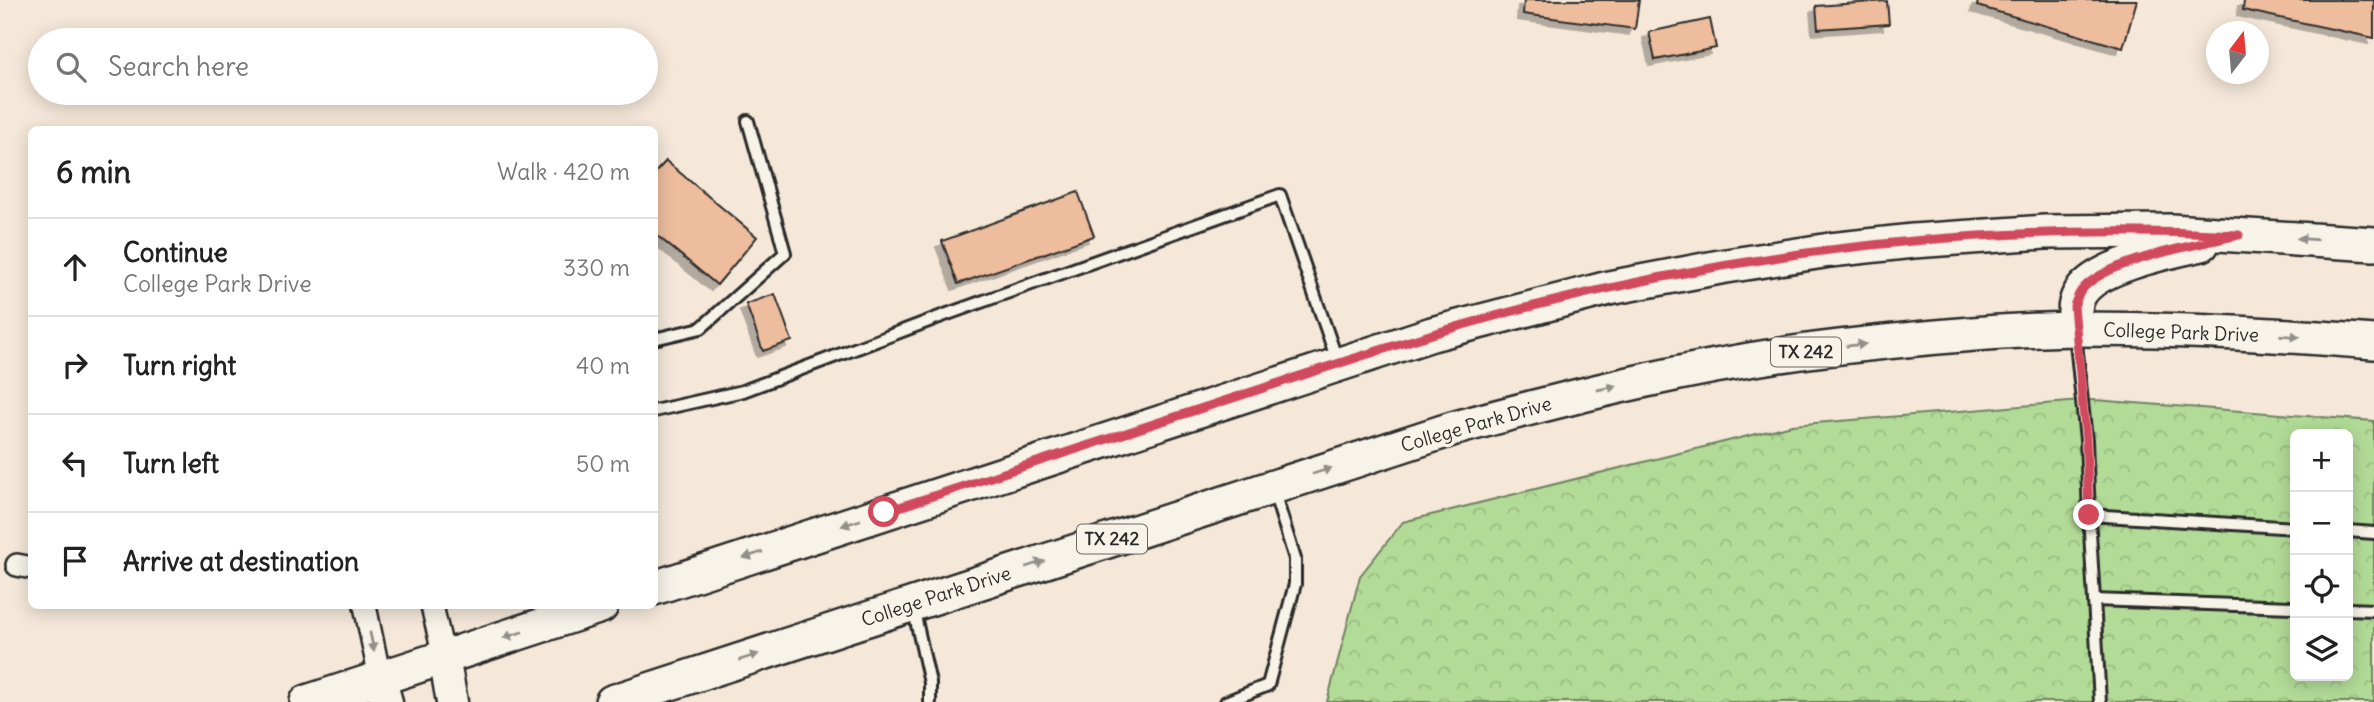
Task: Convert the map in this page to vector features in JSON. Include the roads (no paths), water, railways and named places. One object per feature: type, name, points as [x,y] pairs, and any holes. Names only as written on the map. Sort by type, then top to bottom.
[{"type":"main road","points":[[658,587],[1338,363],[1432,334],[1609,288],[1830,250],[2045,232],[2171,231],[2374,244]]},
{"type":"main road","points":[[2075,329],[2074,306],[2081,290],[2096,278],[2123,265],[2152,256],[2239,235]]},
{"type":"main road","name":"College Park Drive","points":[[612,702],[1452,429],[1587,393],[1713,366],[1838,347],[1941,337],[2075,329],[2211,331],[2374,342]]},
{"type":"main road","points":[[307,702],[384,690],[444,657],[592,609]]},
{"type":"main road","points":[[444,657],[452,702]]},
{"type":"main road","points":[[646,702],[684,678]]},
{"type":"street","points":[[366,609],[384,690]]},
{"type":"street","points":[[433,609],[444,657]]},
{"type":"lane","points":[[658,338],[701,328],[785,253],[748,121]]},
{"type":"lane","points":[[658,410],[743,391],[942,316],[1280,195],[1338,363]]},
{"type":"lane","points":[[2075,329],[2086,440],[2100,702]]},
{"type":"lane","points":[[1226,702],[1268,685],[1295,584],[1295,559],[1272,487]]},
{"type":"lane","points":[[2089,515],[2290,528]]},
{"type":"lane","points":[[2353,531],[2374,533]]},
{"type":"lane","points":[[2094,600],[2290,607]]},
{"type":"lane","points":[[913,604],[930,683],[930,702]]},
{"type":"lane","points":[[2353,609],[2374,610]]}]
